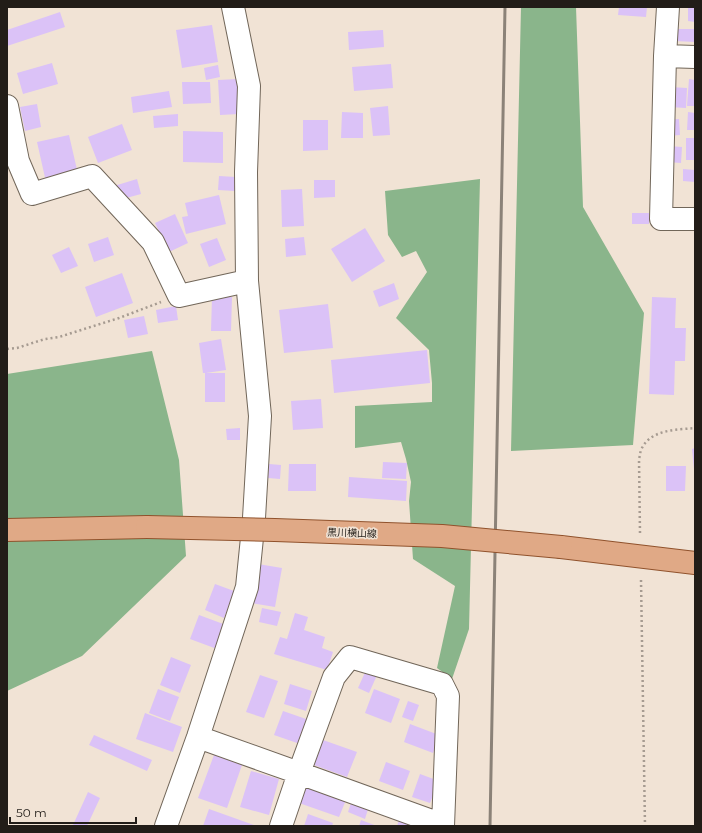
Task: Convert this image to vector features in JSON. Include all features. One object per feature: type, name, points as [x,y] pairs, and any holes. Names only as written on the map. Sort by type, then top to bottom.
[{"type":"main road","name":"黒川横山線","points":[[7,530],[147,527],[442,536],[561,547],[695,563]]},
{"type":"street","points":[[166,826],[198,737],[247,588],[254,518],[260,416],[247,281],[246,172],[249,86],[233,7]]},
{"type":"street","points":[[668,7],[665,56],[661,219],[695,219]]},
{"type":"street","points":[[665,56],[695,57]]},
{"type":"street","points":[[7,106],[18,160],[32,194],[92,176],[153,242],[179,296],[247,281]]},
{"type":"street","points":[[198,737],[299,774],[443,825],[448,696],[442,684],[350,657],[334,678],[299,774],[281,826]]},
{"type":"path","points":[[7,349],[17,348],[45,339],[58,337],[119,318],[179,296]]},
{"type":"path","points":[[640,533],[639,459],[641,450],[647,441],[656,434],[695,428]]},
{"type":"path","points":[[641,580],[645,826]]},
{"type":"green space","points":[[521,7],[576,7],[583,207],[644,313],[633,445],[511,451]]},
{"type":"green space","points":[[480,179],[469,629],[452,679],[437,668],[455,586],[413,559],[409,501],[411,482],[401,442],[355,448],[355,406],[432,402],[429,350],[396,318],[427,272],[416,251],[402,257],[388,235],[385,191]]},
{"type":"green space","points":[[152,351],[179,460],[186,556],[82,656],[7,691],[7,374]]},
{"type":"building","points":[[619,7],[647,7],[646,17],[618,15]]},
{"type":"building","points":[[688,8],[695,8],[695,22],[688,21]]},
{"type":"building","points":[[60,12],[65,27],[7,46],[7,30]]},
{"type":"building","points":[[212,25],[218,62],[182,68],[176,30]]},
{"type":"building","points":[[675,29],[695,29],[695,42],[675,41]]},
{"type":"building","points":[[383,30],[384,47],[349,50],[348,32]]},
{"type":"building","points":[[52,63],[58,84],[23,94],[17,73]]},
{"type":"building","points":[[391,64],[393,88],[354,91],[352,67]]},
{"type":"building","points":[[218,65],[220,77],[206,80],[204,68]]},
{"type":"building","points":[[237,79],[239,114],[220,115],[218,80]]},
{"type":"building","points":[[689,79],[695,80],[695,106],[687,106]]},
{"type":"building","points":[[182,82],[210,82],[211,103],[183,104]]},
{"type":"building","points":[[670,87],[687,88],[686,108],[669,107]]},
{"type":"building","points":[[169,91],[172,107],[133,113],[131,97]]},
{"type":"building","points":[[37,104],[41,127],[25,131],[20,107]]},
{"type":"building","points":[[388,106],[390,135],[373,136],[370,108]]},
{"type":"building","points":[[342,112],[363,113],[363,138],[341,138]]},
{"type":"building","points":[[688,112],[695,113],[695,130],[687,130]]},
{"type":"building","points":[[178,114],[178,126],[154,128],[153,116]]},
{"type":"building","points":[[679,119],[680,135],[668,136],[667,120]]},
{"type":"building","points":[[303,120],[328,120],[328,150],[303,151]]},
{"type":"building","points":[[122,124],[132,150],[98,163],[88,137]]},
{"type":"building","points":[[183,131],[223,132],[223,163],[183,162]]},
{"type":"building","points":[[69,135],[78,174],[46,182],[37,142]]},
{"type":"building","points":[[686,138],[695,138],[695,160],[686,160]]},
{"type":"building","points":[[669,146],[682,147],[681,163],[668,162]]},
{"type":"building","points":[[683,169],[695,170],[695,182],[683,181]]},
{"type":"building","points":[[219,176],[236,177],[235,191],[218,190]]},
{"type":"building","points":[[137,179],[141,194],[119,200],[114,186]]},
{"type":"building","points":[[314,180],[335,180],[335,197],[314,198]]},
{"type":"building","points":[[302,189],[304,226],[282,227],[281,190]]},
{"type":"building","points":[[219,195],[226,224],[186,234],[182,217],[188,216],[185,203]]},
{"type":"building","points":[[632,213],[649,213],[649,224],[632,224]]},
{"type":"building","points":[[175,214],[188,243],[169,252],[155,223]]},
{"type":"building","points":[[365,228],[385,261],[352,282],[331,249]]},
{"type":"building","points":[[108,237],[114,255],[94,262],[88,244]]},
{"type":"building","points":[[304,237],[306,255],[286,257],[285,239]]},
{"type":"building","points":[[217,238],[226,260],[209,267],[200,244]]},
{"type":"building","points":[[69,247],[78,266],[61,273],[52,255]]},
{"type":"building","points":[[122,273],[133,303],[96,317],[85,287]]},
{"type":"building","points":[[394,283],[399,299],[379,307],[373,291]]},
{"type":"building","points":[[212,297],[232,297],[231,331],[211,331]]},
{"type":"building","points":[[652,297],[676,298],[675,328],[686,328],[685,361],[675,361],[674,395],[649,394]]},
{"type":"building","points":[[328,304],[333,348],[284,353],[279,310]]},
{"type":"building","points":[[176,306],[178,320],[158,323],[156,310]]},
{"type":"building","points":[[144,316],[148,334],[128,338],[124,320]]},
{"type":"building","points":[[221,339],[226,370],[206,373],[225,373],[225,402],[205,402],[205,373],[203,373],[199,343]]},
{"type":"building","points":[[427,350],[430,383],[334,393],[331,360]]},
{"type":"building","points":[[321,399],[323,428],[293,430],[291,401]]},
{"type":"building","points":[[240,428],[240,440],[227,440],[226,429]]},
{"type":"building","points":[[695,448],[695,469],[694,469],[692,449]]},
{"type":"building","points":[[383,462],[407,463],[406,479],[382,478]]},
{"type":"building","points":[[269,464],[281,465],[280,479],[268,478]]},
{"type":"building","points":[[289,464],[316,464],[316,491],[288,491]]},
{"type":"building","points":[[666,466],[686,466],[685,491],[666,491]]},
{"type":"building","points":[[349,477],[407,481],[406,501],[348,497]]},
{"type":"building","points":[[258,564],[282,568],[275,607],[251,603]]},
{"type":"building","points":[[215,584],[234,591],[224,618],[205,610]]},
{"type":"building","points":[[262,608],[281,612],[277,626],[259,622]]},
{"type":"building","points":[[295,613],[308,617],[304,630],[325,637],[322,648],[333,652],[327,670],[274,654],[280,637],[287,639]]},
{"type":"building","points":[[199,615],[226,625],[217,649],[190,639]]},
{"type":"building","points":[[171,657],[191,665],[180,693],[160,685]]},
{"type":"building","points":[[367,668],[378,673],[369,693],[358,688]]},
{"type":"building","points":[[260,675],[278,681],[264,718],[246,712]]},
{"type":"building","points":[[290,684],[312,691],[306,711],[284,704]]},
{"type":"building","points":[[158,689],[179,697],[170,721],[149,713]]},
{"type":"building","points":[[374,689],[400,699],[391,723],[365,713]]},
{"type":"building","points":[[408,701],[419,705],[413,721],[402,717]]},
{"type":"building","points":[[283,711],[309,720],[300,744],[274,735]]},
{"type":"building","points":[[145,713],[182,727],[173,752],[136,739]]},
{"type":"building","points":[[410,724],[439,735],[433,753],[404,742]]},
{"type":"building","points":[[94,735],[152,760],[147,771],[89,745]]},
{"type":"building","points":[[323,740],[357,752],[347,777],[314,765]]},
{"type":"building","points":[[214,755],[242,765],[227,808],[198,798]]},
{"type":"building","points":[[386,762],[410,771],[403,790],[379,781]]},
{"type":"building","points":[[251,771],[279,779],[269,815],[240,807]]},
{"type":"building","points":[[420,774],[439,781],[430,803],[412,797]]},
{"type":"building","points":[[306,786],[346,800],[339,817],[299,803]]},
{"type":"building","points":[[88,792],[100,798],[87,826],[73,825]]},
{"type":"building","points":[[352,800],[369,806],[365,819],[348,812]]},
{"type":"building","points":[[209,809],[257,826],[203,826]]},
{"type":"building","points":[[308,814],[333,823],[332,826],[304,826]]},
{"type":"building","points":[[400,817],[414,826],[397,826]]},
{"type":"building","points":[[361,820],[377,826],[359,826]]},
{"type":"railway","points":[[490,826],[505,7]]}]
